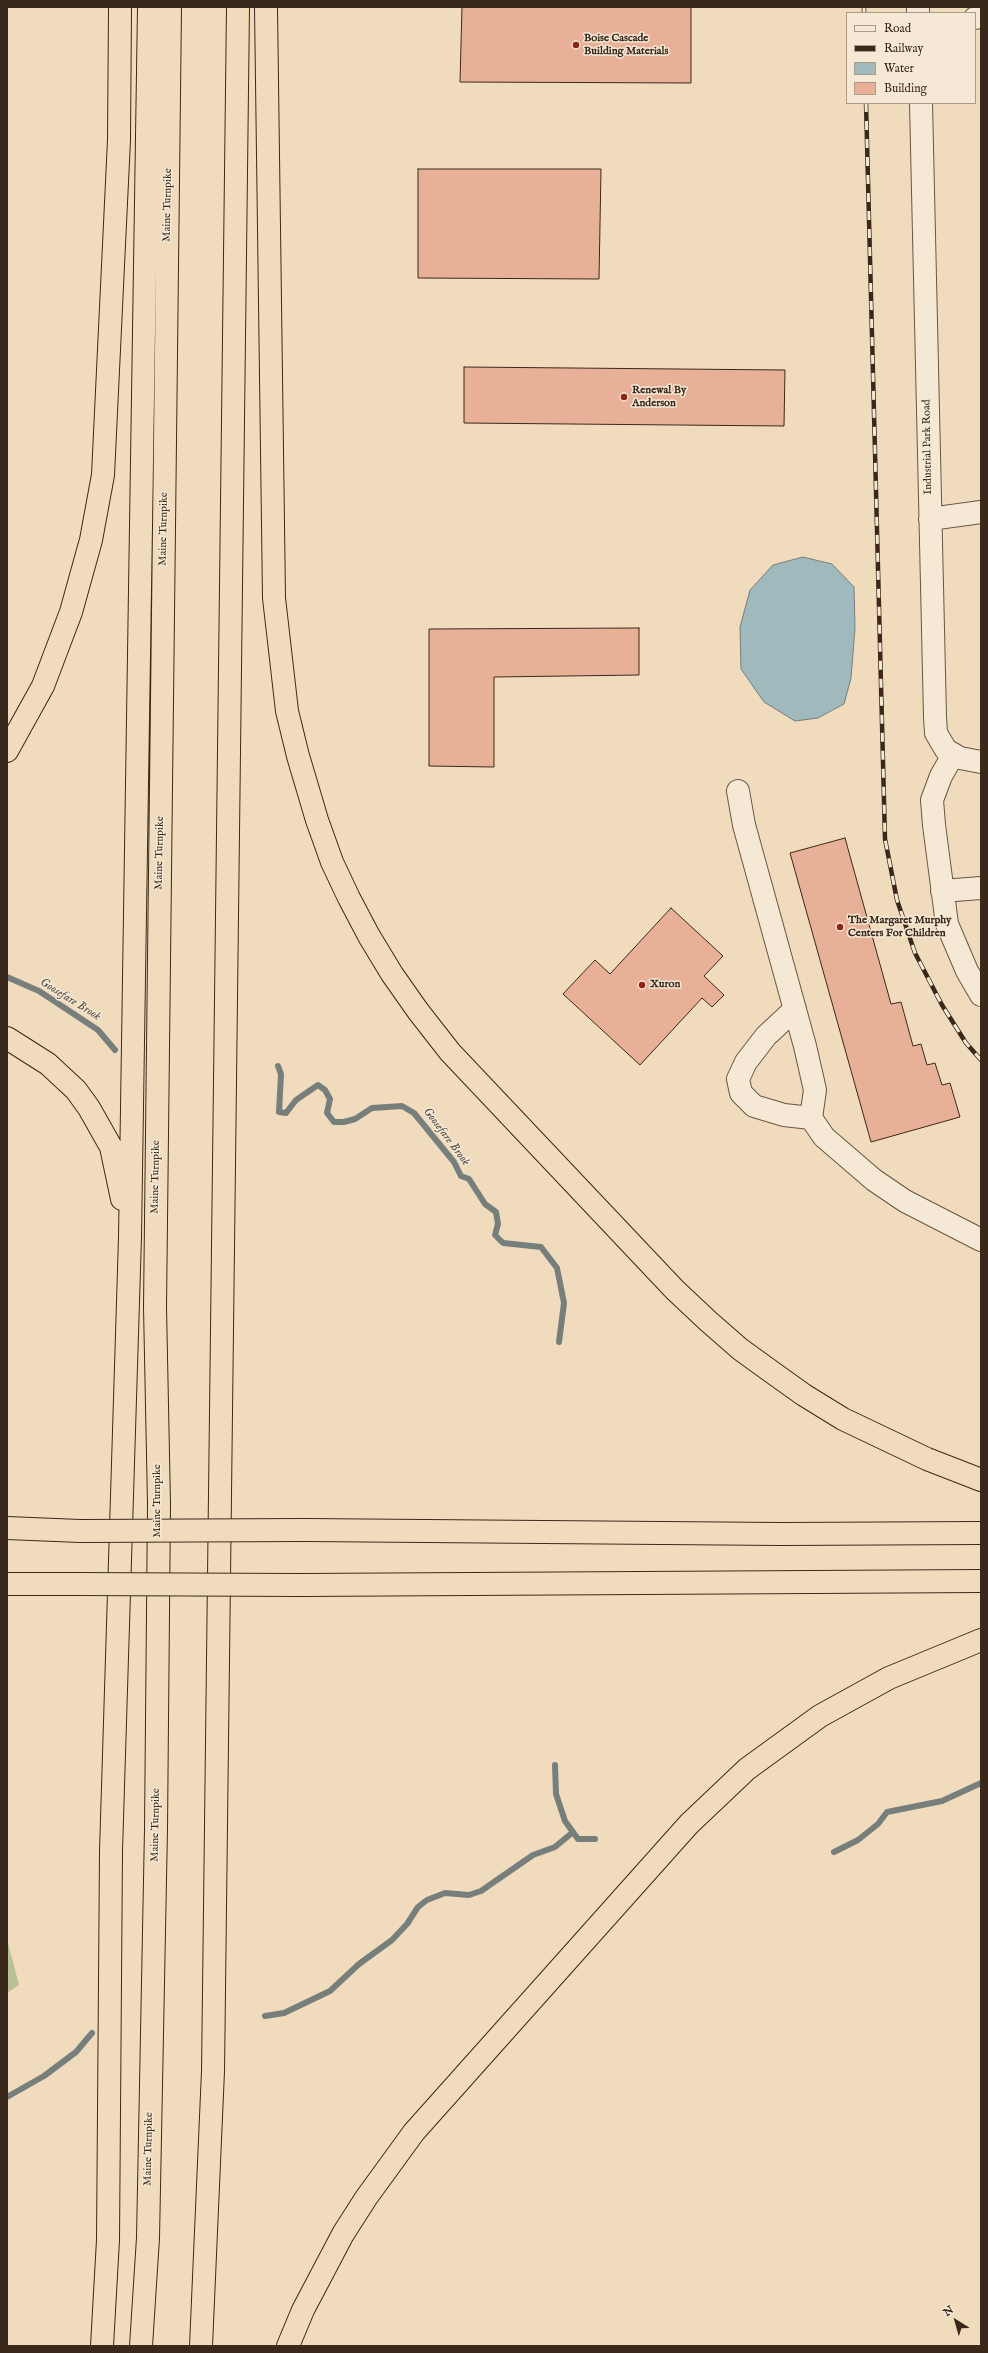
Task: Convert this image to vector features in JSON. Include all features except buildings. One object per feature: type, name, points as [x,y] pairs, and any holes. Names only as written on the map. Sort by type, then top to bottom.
[{"type":"highway","points":[[7,751],[43,686],[66,626],[91,540],[103,475],[119,140],[120,7]]},
{"type":"highway","points":[[102,2346],[108,2240],[108,2018],[111,1843],[130,1238],[149,7]]},
{"type":"highway","name":"Maine Turnpike","points":[[141,2346],[148,2238],[156,1813],[159,1504],[155,1299],[170,7]]},
{"type":"highway","points":[[201,2346],[213,2071],[238,7]]},
{"type":"highway","points":[[266,7],[274,598],[287,711],[298,756],[317,820],[332,862],[349,898],[369,936],[392,974],[418,1011],[450,1052],[675,1290],[708,1321],[740,1349],[804,1395],[843,1419],[927,1459],[981,1480]]},
{"type":"highway","points":[[7,1038],[35,1054],[63,1076],[76,1090],[100,1126],[111,1147],[130,1238]]},
{"type":"highway","points":[[7,1528],[80,1531],[306,1530],[781,1534],[981,1533]]},
{"type":"highway","points":[[7,1584],[301,1585],[981,1581]]},
{"type":"highway","points":[[288,2346],[303,2310],[343,2234],[410,2138],[689,1824],[747,1769],[820,1716],[889,1678],[981,1640]]},
{"type":"street","name":"Industrial Park Road","points":[[920,104],[935,717],[936,733],[941,744],[953,755]]},
{"type":"street","points":[[930,519],[981,512]]},
{"type":"street","points":[[981,762],[953,755],[941,776],[932,800],[947,924],[967,971],[981,995]]},
{"type":"street","points":[[738,791],[744,825],[795,1009],[815,1090],[811,1118],[824,1137],[874,1180],[905,1201],[981,1240]]},
{"type":"street","points":[[942,891],[981,888]]},
{"type":"street","points":[[795,1009],[766,1036],[746,1062],[738,1079],[741,1093],[754,1106],[784,1115],[811,1118]]},
{"type":"green space","points":[[7,1939],[19,1985],[7,1993]]},
{"type":"water","points":[[803,557],[832,564],[854,587],[855,628],[851,678],[844,704],[818,718],[795,721],[764,702],[741,669],[740,627],[750,590],[773,565]]},
{"type":"waterway","name":"Goosefare Brook","points":[[7,977],[39,991],[98,1030],[115,1050]]},
{"type":"waterway","name":"Goosefare Brook","points":[[278,1066],[281,1074],[279,1112],[286,1113],[296,1100],[318,1085],[325,1090],[330,1099],[327,1113],[334,1122],[344,1122],[355,1119],[372,1108],[402,1106],[414,1113],[454,1162],[461,1176],[469,1179],[485,1204],[496,1212],[498,1224],[495,1235],[503,1243],[541,1247],[557,1268],[564,1303],[559,1342]]},
{"type":"waterway","name":"Goosefare Brook","points":[[555,1765],[556,1794],[565,1821],[578,1839],[595,1839]]},
{"type":"waterway","name":"Goosefare Brook","points":[[834,1852],[858,1840],[878,1824],[887,1812],[942,1801],[981,1783]]},
{"type":"waterway","points":[[265,2016],[284,2013],[330,1991],[359,1964],[392,1940],[407,1924],[418,1907],[427,1900],[445,1893],[469,1895],[481,1891],[533,1855],[555,1847],[573,1832]]},
{"type":"waterway","points":[[7,2097],[44,2076],[76,2052],[92,2033]]},
{"type":"railway","points":[[864,7],[864,12]]},
{"type":"railway","points":[[866,104],[885,839],[897,900],[915,953],[942,1005],[966,1043],[981,1060]]},
{"type":"place","name":"Boise Cascade Building Materials","points":[[576,45]]},
{"type":"place","name":"Renewal By Anderson","points":[[624,397]]},
{"type":"place","name":"The Margaret Murphy Centers For Children","points":[[840,927]]},
{"type":"place","name":"Xuron","points":[[642,985]]}]
